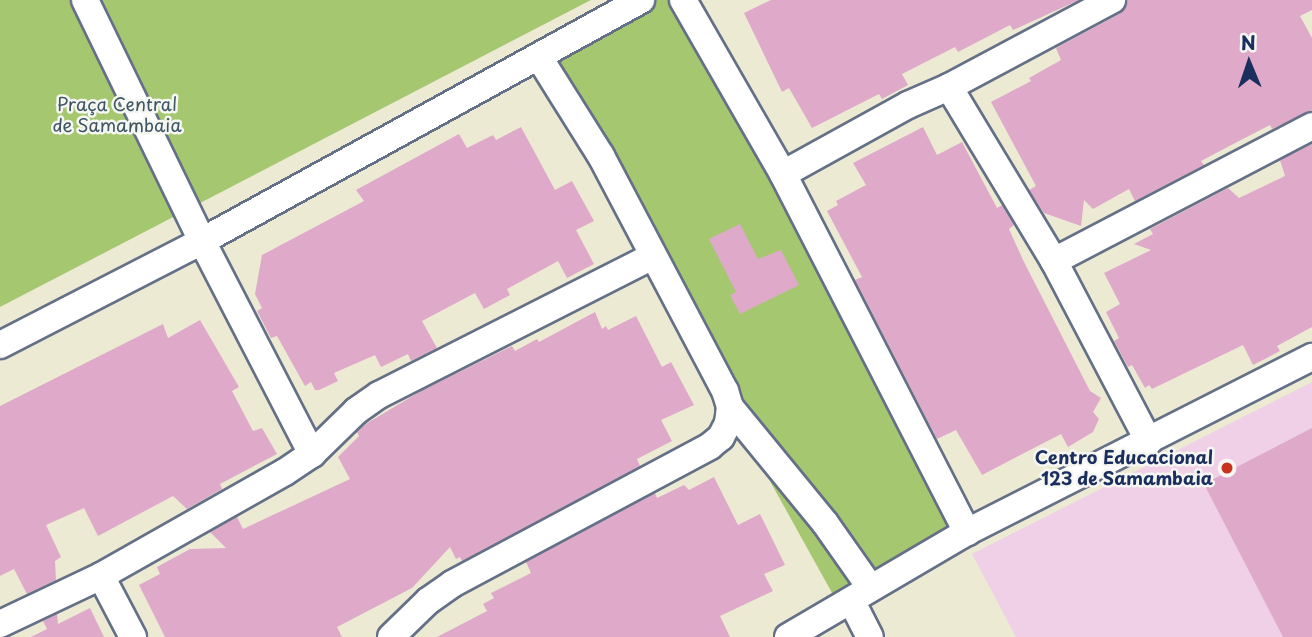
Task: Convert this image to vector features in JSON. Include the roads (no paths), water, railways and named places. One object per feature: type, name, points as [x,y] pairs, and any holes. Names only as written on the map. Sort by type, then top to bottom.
[{"type":"street","points":[[85,0],[202,241],[312,454]]},
{"type":"street","points":[[0,345],[202,241],[641,0]]},
{"type":"street","points":[[683,0],[783,174],[967,532]]},
{"type":"street","points":[[783,174],[908,105],[949,87],[1112,0]]},
{"type":"street","points":[[539,57],[601,156],[725,391],[730,407],[825,523],[861,594],[870,637]]},
{"type":"street","points":[[949,87],[1054,261],[1149,442]]},
{"type":"street","points":[[1054,261],[1312,126]]},
{"type":"street","points":[[0,624],[101,576],[285,472],[312,454],[356,411],[379,395],[653,256]]},
{"type":"street","points":[[788,637],[967,532],[1312,358]]},
{"type":"street","points":[[391,637],[428,601],[452,584],[710,446],[721,437],[728,424],[730,407]]},
{"type":"street","points":[[101,576],[133,637]]},
{"type":"place","name":"Centro Educacional 123 de Samambaia","points":[[1227,468]]},
{"type":"park label","name":"Praça Central de Samambaia","points":[[117,115]]}]
